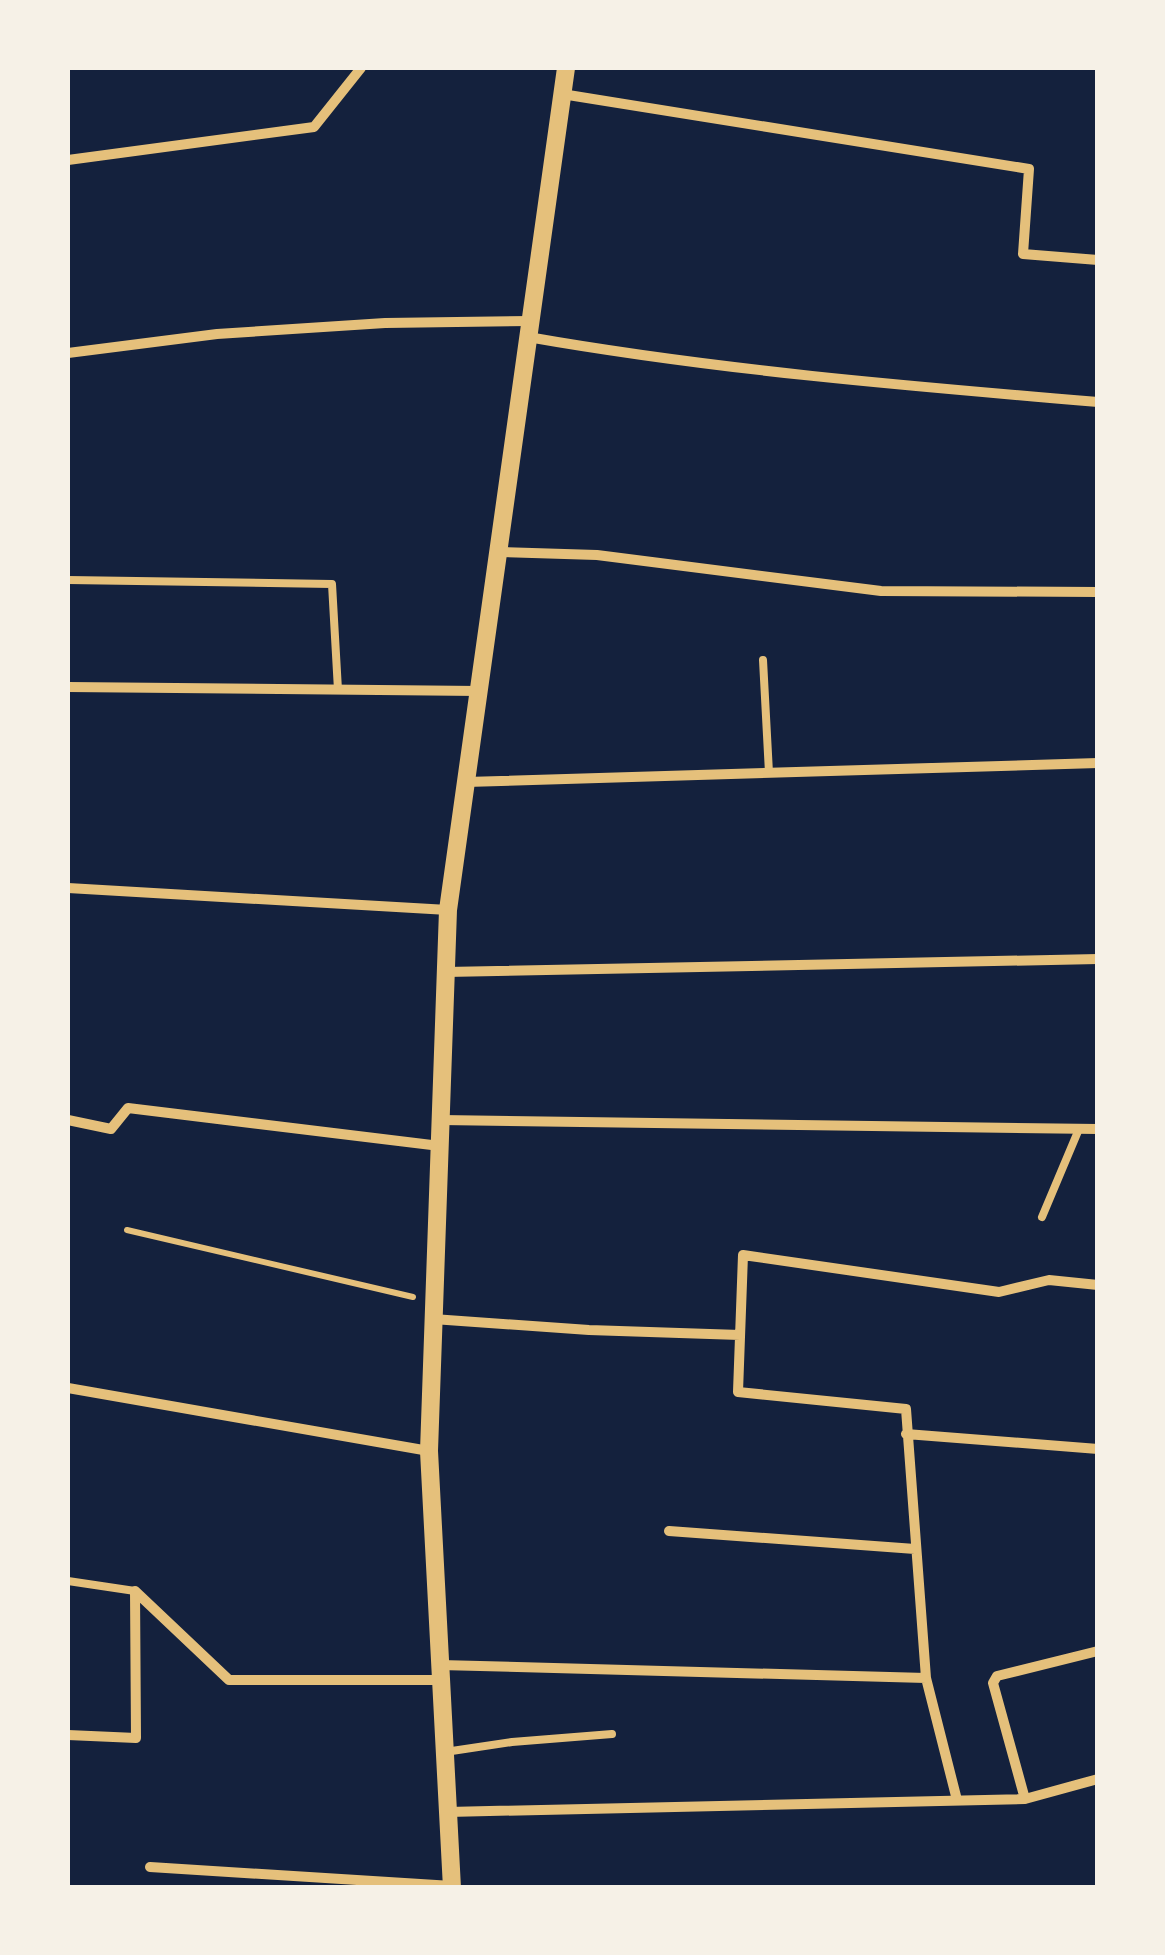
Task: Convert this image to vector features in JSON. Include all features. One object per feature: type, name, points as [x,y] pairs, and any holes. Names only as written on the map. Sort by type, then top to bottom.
[{"type":"street","points":[[68,160],[314,127],[361,68]]},
{"type":"street","points":[[150,1867],[452,1887],[429,1451],[448,910],[566,68]]},
{"type":"street","points":[[562,94],[1029,169],[1022,254],[1098,260]]},
{"type":"street","points":[[68,354],[217,334],[385,323],[529,329],[674,359],[930,388],[1098,402]]},
{"type":"street","points":[[498,552],[597,555],[882,590],[1098,592]]},
{"type":"street","points":[[68,687],[478,691]]},
{"type":"street","points":[[466,782],[1098,763]]},
{"type":"street","points":[[68,888],[448,910]]},
{"type":"street","points":[[446,972],[1098,959]]},
{"type":"street","points":[[68,1120],[111,1129],[128,1108],[440,1146]]},
{"type":"street","points":[[441,1120],[1098,1129]]},
{"type":"street","points":[[957,1800],[926,1678],[906,1410],[738,1392],[743,1254],[999,1292],[1050,1280],[1098,1285]]},
{"type":"street","points":[[434,1310],[589,1330],[740,1335]]},
{"type":"street","points":[[68,1388],[429,1451]]},
{"type":"street","points":[[906,1434],[1098,1450]]},
{"type":"street","points":[[670,1531],[915,1549]]},
{"type":"street","points":[[135,1590],[229,1680],[441,1673],[926,1678]]},
{"type":"street","points":[[68,1735],[136,1738],[135,1590]]},
{"type":"street","points":[[1025,1799],[993,1678],[1098,1651]]},
{"type":"street","points":[[448,1812],[1025,1799],[1098,1779]]},
{"type":"lane","points":[[68,580],[332,584],[338,690]]},
{"type":"lane","points":[[764,660],[769,773]]},
{"type":"lane","points":[[1042,1217],[1079,1129]]},
{"type":"lane","points":[[68,1580],[135,1590]]},
{"type":"lane","points":[[444,1752],[612,1734]]},
{"type":"path","points":[[127,1230],[434,1310]]}]
